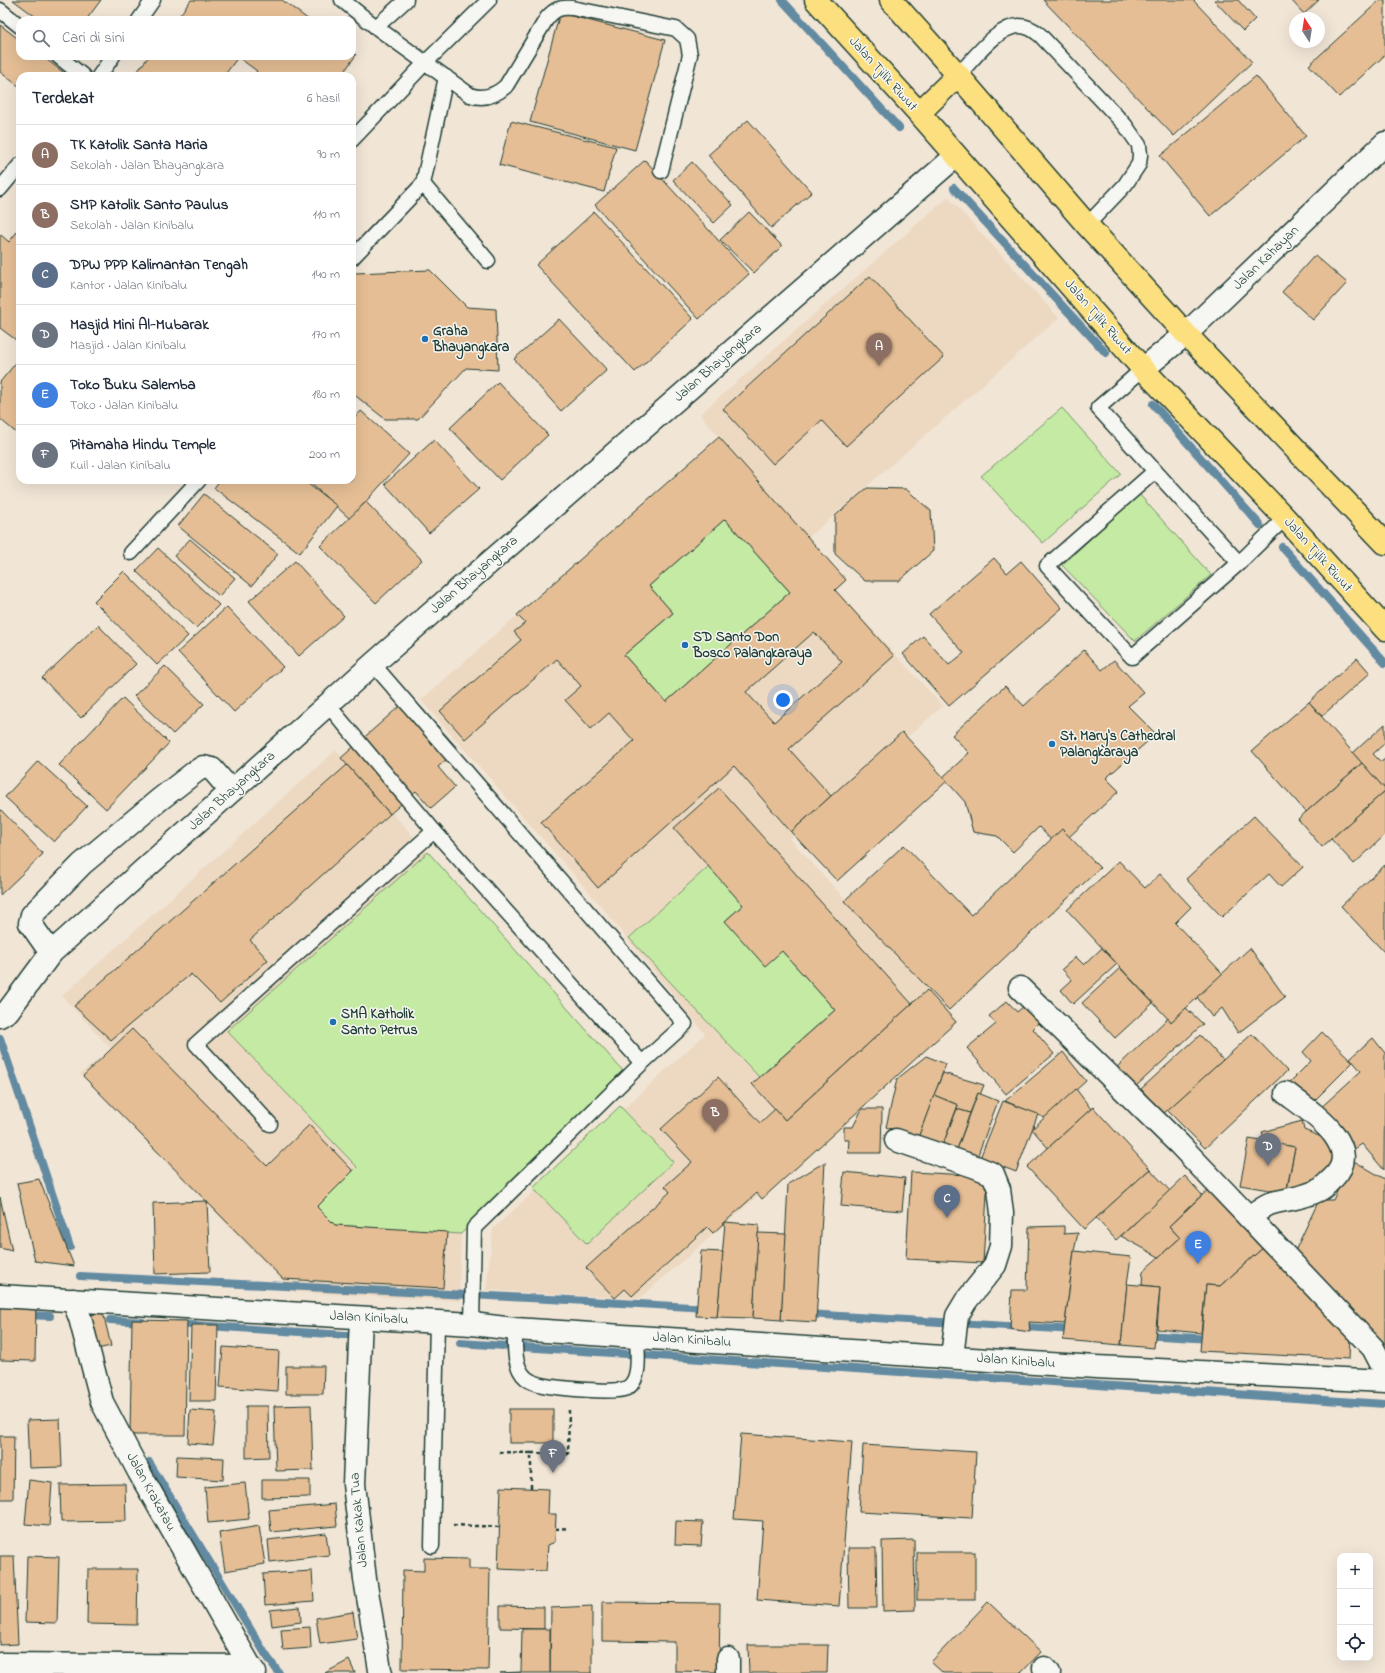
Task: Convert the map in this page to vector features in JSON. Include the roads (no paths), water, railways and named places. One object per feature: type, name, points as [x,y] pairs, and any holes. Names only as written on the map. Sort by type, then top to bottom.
[{"type":"highway","name":"Jalan Tjilik Riwut","points":[[816,0],[919,113],[1143,369],[1284,518],[1385,629]]},
{"type":"highway","points":[[890,0],[958,75],[1087,225],[1186,334],[1385,543]]},
{"type":"highway","points":[[919,113],[958,75]]},
{"type":"street","name":"Jalan Kahayan","points":[[1143,369],[1186,334],[1385,143]]},
{"type":"street","name":"Jalan Bhayangkara","points":[[4,1014],[52,953],[231,791],[373,664],[956,156]]},
{"type":"street","points":[[52,953],[30,923],[32,915],[82,864],[159,800],[194,772],[203,767],[212,769],[231,791]]},
{"type":"street","points":[[1020,988],[1179,1144],[1249,1217],[1373,1348],[1385,1371]]},
{"type":"street","points":[[1249,1217],[1271,1203],[1300,1197],[1320,1190],[1339,1172],[1342,1162],[1342,1150],[1336,1135],[1322,1120],[1286,1093]]},
{"type":"street","points":[[896,1140],[993,1174],[999,1189],[1002,1213],[1001,1246],[995,1265],[966,1301],[957,1316],[952,1357]]},
{"type":"street","name":"Jalan Kinibalu","points":[[0,1296],[472,1324],[515,1329],[1096,1367],[1385,1381]]},
{"type":"street","name":"Jalan Krakatau","points":[[73,1300],[80,1318],[102,1402],[139,1472],[253,1669]]},
{"type":"street","name":"Jalan Kakak Tua","points":[[361,1318],[354,1484],[365,1579],[381,1673]]},
{"type":"street","points":[[0,1664],[253,1669]]},
{"type":"lane","points":[[142,16],[153,0]]},
{"type":"lane","points":[[342,0],[376,27],[470,95],[476,97],[492,95],[499,92],[506,86],[547,18],[559,8],[572,8],[676,28],[687,40],[690,55],[661,171]]},
{"type":"lane","points":[[376,27],[406,0]]},
{"type":"lane","points":[[356,136],[426,62],[489,0]]},
{"type":"lane","points":[[0,10],[16,23]]},
{"type":"lane","points":[[958,75],[996,36],[1010,28],[1020,26],[1030,28],[1040,35],[1125,125],[1139,145],[1139,164],[1125,186],[1087,225]]},
{"type":"lane","points":[[63,60],[78,72]]},
{"type":"lane","points":[[102,72],[110,60]]},
{"type":"lane","points":[[356,254],[423,184],[446,77]]},
{"type":"lane","points":[[0,189],[16,170]]},
{"type":"lane","points":[[423,184],[488,260]]},
{"type":"lane","points":[[1143,369],[1098,408],[1239,563]]},
{"type":"lane","points":[[1155,471],[1047,566],[1132,657],[1239,563],[1284,518]]},
{"type":"lane","points":[[131,554],[195,484]]},
{"type":"lane","points":[[373,664],[685,1024],[642,1063],[474,1228],[472,1324]]},
{"type":"lane","points":[[328,705],[434,831],[642,1063]]},
{"type":"lane","points":[[270,1124],[196,1044],[434,831]]},
{"type":"lane","points":[[432,1546],[437,1322]]},
{"type":"lane","points":[[515,1329],[516,1358],[521,1372],[526,1379],[541,1385],[615,1391],[628,1388],[635,1378],[637,1365],[636,1336]]},
{"type":"waterway","points":[[782,0],[899,128]]},
{"type":"waterway","points":[[954,188],[1106,353]]},
{"type":"waterway","points":[[1153,404],[1260,525]]},
{"type":"waterway","points":[[1282,547],[1385,663]]},
{"type":"waterway","points":[[0,1038],[70,1247]]},
{"type":"waterway","points":[[80,1276],[708,1308]]},
{"type":"waterway","points":[[807,1314],[1075,1330]]},
{"type":"waterway","points":[[25,1315],[50,1316]]},
{"type":"waterway","points":[[110,1320],[142,1322]]},
{"type":"waterway","points":[[177,1324],[346,1335]]},
{"type":"waterway","points":[[1145,1335],[1211,1339]]},
{"type":"waterway","points":[[460,1343],[1385,1404]]},
{"type":"waterway","points":[[149,1462],[266,1655],[279,1673]]},
{"type":"place","name":"Graha Bhayangkara","points":[[425,339]]},
{"type":"place","name":"TK Katolik Santa Maria","points":[[879,366]]},
{"type":"place","name":"SD Santo Don Bosco Palangkaraya","points":[[685,645]]},
{"type":"place","name":"St. Mary's Cathedral Palangkaraya","points":[[1052,744]]},
{"type":"place","name":"SMA Katholik Santo Petrus","points":[[333,1022]]},
{"type":"place","name":"SMP Katolik Santo Paulus","points":[[715,1132]]},
{"type":"place","name":"Masjid Mini Al-Mubarak","points":[[1268,1166]]},
{"type":"place","name":"DPW PPP Kalimantan Tengah","points":[[947,1218]]},
{"type":"place","name":"Toko Buku Salemba","points":[[1198,1264]]},
{"type":"place","name":"Pitamaha Hindu Temple","points":[[553,1473]]}]
